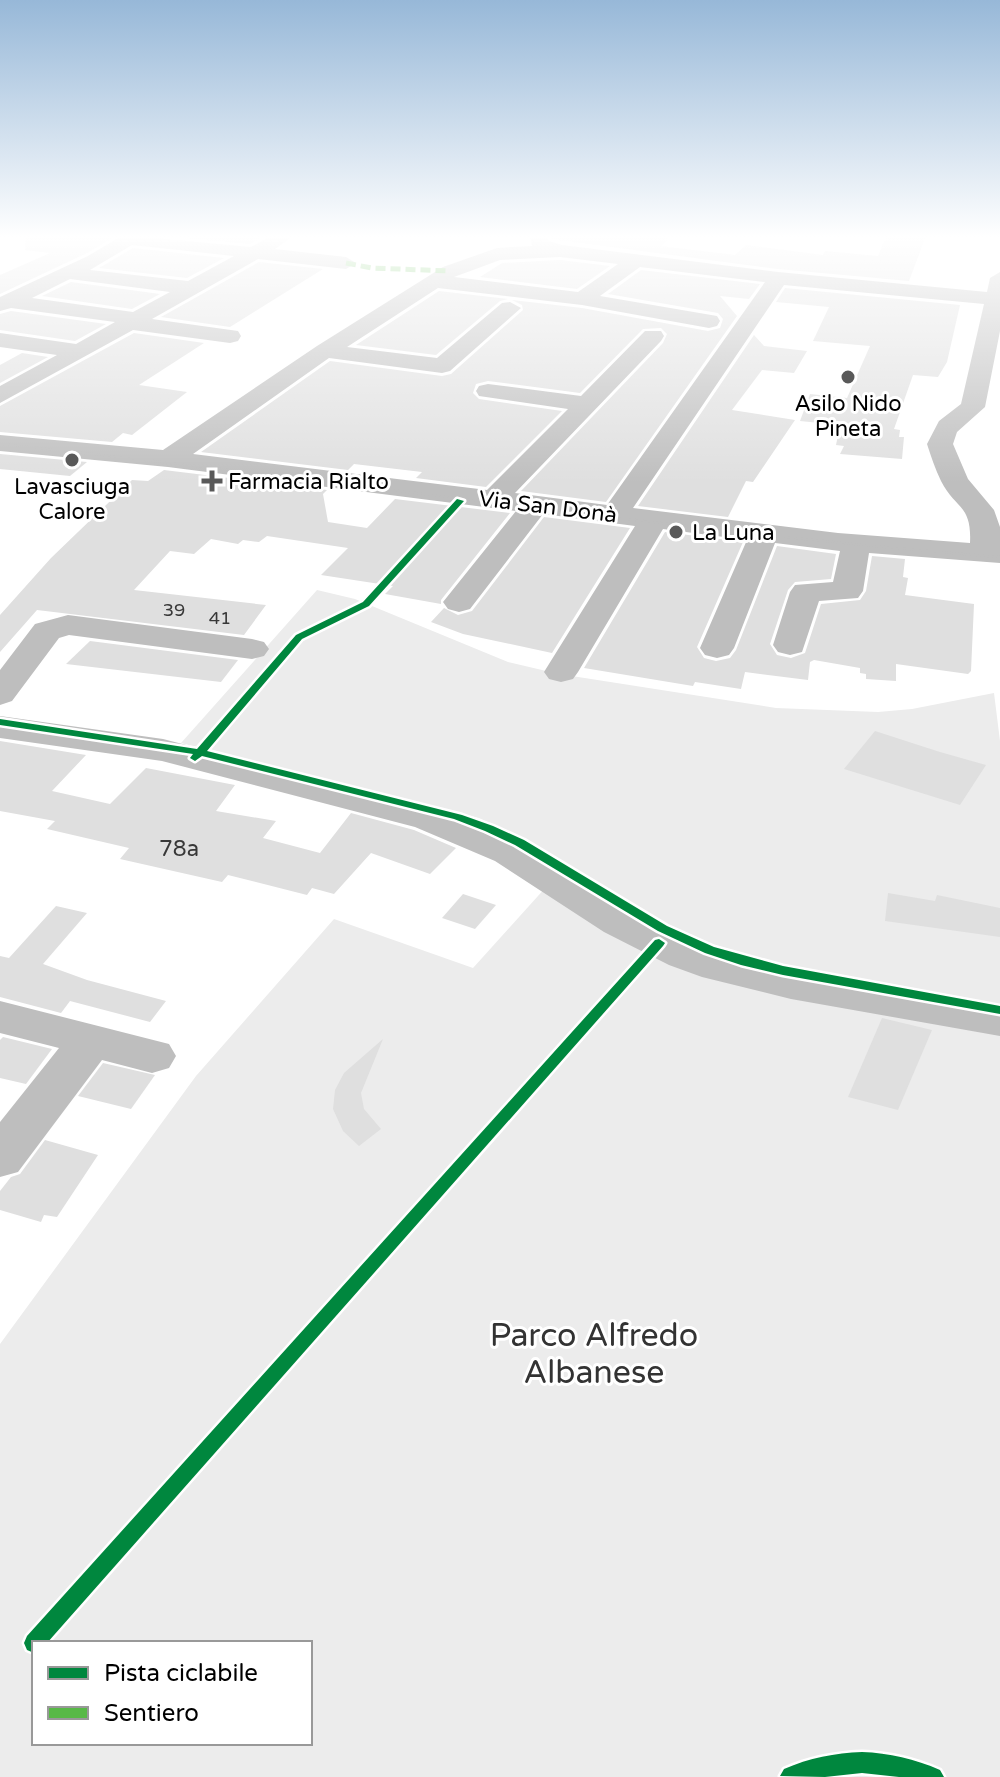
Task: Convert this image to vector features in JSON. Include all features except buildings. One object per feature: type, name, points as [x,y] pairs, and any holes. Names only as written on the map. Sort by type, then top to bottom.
[{"type":"street","points":[[111,318],[230,336]]},
{"type":"street","points":[[0,396],[138,318]]},
{"type":"street","points":[[168,459],[376,318]]},
{"type":"street","points":[[325,351],[442,366],[498,318]]},
{"type":"street","points":[[704,318],[709,321]]},
{"type":"street","points":[[615,514],[750,318]]},
{"type":"street","points":[[989,318],[962,414],[940,437],[941,452],[955,482],[980,510],[992,554]]},
{"type":"street","points":[[494,499],[653,336]]},
{"type":"street","points":[[0,340],[80,351]]},
{"type":"street","points":[[488,391],[585,404]]},
{"type":"street","points":[[962,414],[1000,416]]},
{"type":"street","name":"Via San Donà","points":[[0,443],[168,459],[856,544],[992,554]]},
{"type":"street","points":[[459,602],[536,504]]},
{"type":"street","points":[[561,672],[654,519]]},
{"type":"street","points":[[717,648],[765,532]]},
{"type":"street","points":[[790,645],[806,592],[847,591],[856,544]]},
{"type":"street","points":[[0,694],[47,631],[68,625],[252,649]]},
{"type":"street","points":[[0,727],[163,750],[429,819],[509,852],[619,922],[685,955],[718,967],[791,984],[1000,1020]]},
{"type":"street","points":[[0,1017],[152,1056]]},
{"type":"street","points":[[0,1158],[91,1041]]},
{"type":"green space","name":"Parco Alfredo Albanese","points":[[317,590],[355,599],[508,662],[559,674],[776,708],[878,712],[912,709],[994,693],[1000,741],[1000,1777],[0,1777],[0,1344],[196,1076],[334,919],[473,968],[565,866],[533,844],[479,818],[181,743]]},
{"type":"tram line","points":[[0,444],[625,519],[1000,557]]},
{"type":"cycle path","points":[[195,758],[299,637],[366,604],[460,501]]},
{"type":"cycle path","points":[[0,722],[199,752],[458,817],[519,842],[662,929],[710,950],[783,971],[1000,1010]]},
{"type":"cycle path","points":[[36,1641],[659,943]]},
{"type":"cycle path","points":[[791,1776],[828,1766],[862,1762],[896,1766],[933,1777]]},
{"type":"place","name":"Asilo Nido Pineta","points":[[848,377]]},
{"type":"place","name":"Lavasciuga Calore","points":[[72,460]]},
{"type":"place","name":"Farmacia Rialto","points":[[212,481]]},
{"type":"place","name":"La Luna","points":[[676,532]]}]
